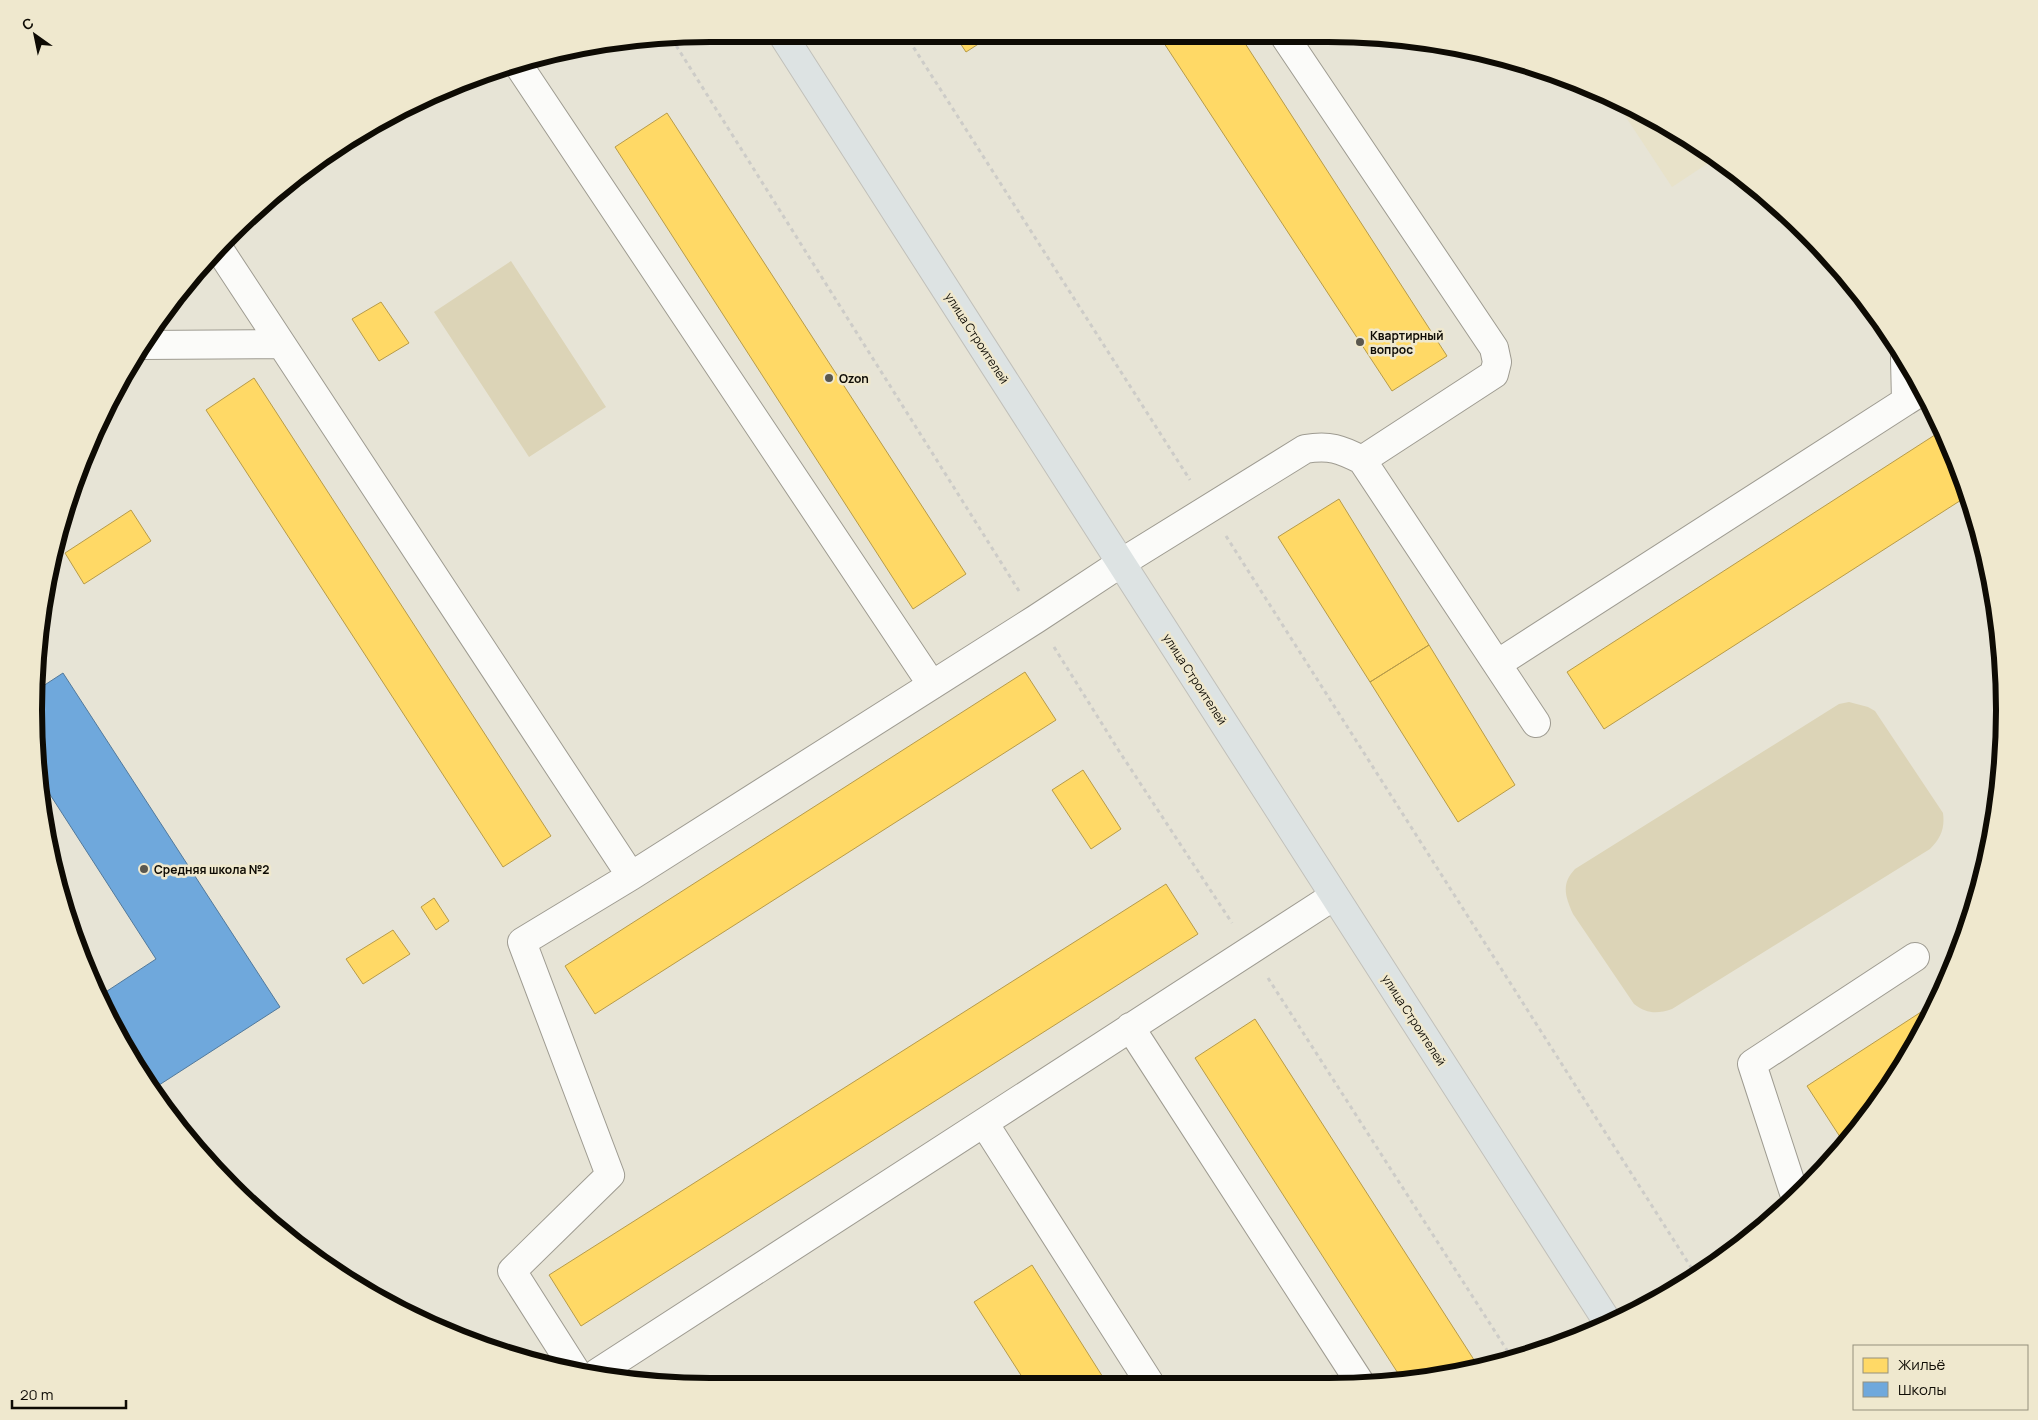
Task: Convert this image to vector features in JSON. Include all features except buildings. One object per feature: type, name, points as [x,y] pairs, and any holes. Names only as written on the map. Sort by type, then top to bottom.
[{"type":"main road","name":"улица Строителей","points":[[787,42],[1605,1317]]},
{"type":"lane","points":[[1288,42],[1494,348],[1497,362],[1494,374],[1362,460]]},
{"type":"lane","points":[[522,70],[932,685]]},
{"type":"lane","points":[[223,254],[631,876]]},
{"type":"lane","points":[[151,345],[281,344]]},
{"type":"lane","points":[[1497,664],[1914,396]]},
{"type":"lane","points":[[570,1363],[512,1271],[610,1175],[522,942],[631,876],[1121,563],[1305,449],[1322,446],[1344,451],[1362,460],[1536,723]]},
{"type":"lane","points":[[605,1369],[1130,1026],[1334,896]]},
{"type":"lane","points":[[1793,1189],[1752,1064],[1915,957]]},
{"type":"lane","points":[[1130,1026],[1356,1377]]},
{"type":"lane","points":[[984,1123],[1146,1378]]},
{"type":"path","points":[[910,42],[1692,1269]]},
{"type":"path","points":[[675,44],[1118,751],[1250,950],[1509,1353]]},
{"type":"shaded area","points":[[1621,110],[1662,132],[1709,162],[1672,187]]},
{"type":"shaded area","points":[[511,261],[606,407],[529,457],[434,312]]},
{"type":"shaded area","points":[[1849,702],[1875,711],[1943,813],[1943,828],[1937,841],[1930,849],[1672,1009],[1652,1012],[1643,1010],[1634,1004],[1573,914],[1566,896],[1566,885],[1575,869],[1839,704]]},
{"type":"place","name":"Квартирный вопрос","points":[[1360,342]]},
{"type":"place","name":"Ozon","points":[[829,378]]},
{"type":"place","name":"Средняя школа №2","points":[[144,869]]}]
